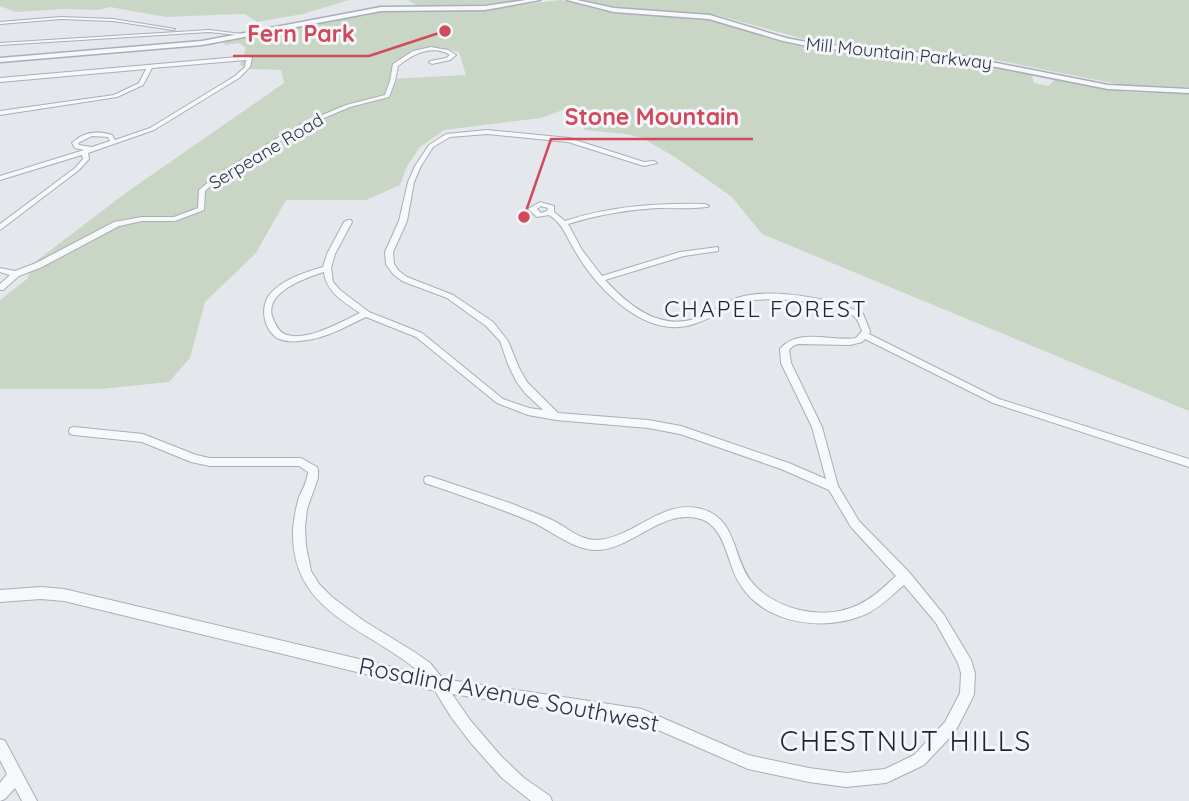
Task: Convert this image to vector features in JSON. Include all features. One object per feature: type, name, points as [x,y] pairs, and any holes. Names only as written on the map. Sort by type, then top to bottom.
[{"type":"street","points":[[0,60],[179,46],[381,9],[485,8],[537,0]]},
{"type":"street","name":"Mill Mountain Parkway","points":[[570,0],[614,10],[710,17],[785,40],[817,46],[961,58],[1108,87],[1189,92]]},
{"type":"street","points":[[0,23],[55,18],[122,22],[194,33]]},
{"type":"street","points":[[0,44],[194,33],[228,32],[248,35]]},
{"type":"street","name":"Serpeane Road","points":[[16,274],[39,265],[117,224],[142,219],[175,219],[202,209],[202,190],[220,175],[316,119],[348,106],[387,96],[389,84],[395,74],[395,65],[400,61],[428,49],[441,49],[453,55],[448,60],[432,62]]},
{"type":"street","points":[[0,80],[249,58],[247,67],[237,77],[152,130],[0,178]]},
{"type":"street","points":[[0,113],[115,96],[141,84],[150,66]]},
{"type":"street","points":[[556,416],[524,385],[504,342],[492,328],[457,300],[412,283],[393,268],[389,252],[407,208],[411,182],[430,146],[442,137],[466,131],[569,140],[644,164],[654,163]]},
{"type":"street","points":[[95,150],[78,147],[75,143],[87,135],[102,133],[110,136],[114,144]]},
{"type":"street","points":[[0,228],[77,169],[86,159],[85,153]]},
{"type":"street","points":[[565,223],[628,208],[705,206]]},
{"type":"street","points":[[550,213],[565,223],[578,249],[629,308],[659,322],[688,324],[709,317],[741,300],[767,297],[848,309],[864,321],[864,335],[988,398],[1189,463]]},
{"type":"street","points":[[348,222],[331,254],[327,268],[329,282],[337,292],[366,314],[419,335],[500,401],[528,411],[556,416],[648,424],[681,430],[785,466],[833,487]]},
{"type":"street","points":[[602,279],[683,254],[715,249]]},
{"type":"street","points":[[327,268],[292,282],[271,298],[266,311],[267,318],[277,333],[288,338],[301,338],[366,314]]},
{"type":"street","points":[[0,270],[16,274]]},
{"type":"street","points":[[0,288],[16,274]]},
{"type":"street","name":"Rosalind Avenue Southwest","points":[[0,596],[41,593],[64,595],[439,685],[642,716],[748,762],[809,775],[846,780],[886,776],[919,760],[934,747],[959,711],[968,684],[966,666],[958,646],[905,576],[855,524],[833,487],[817,427],[786,363],[784,349],[788,343],[799,340],[843,344],[859,340],[864,335]]},
{"type":"street","points":[[74,431],[143,438],[195,459],[210,462],[301,462],[313,470],[313,479],[304,497],[299,523],[301,555],[308,576],[324,597],[361,626],[414,659],[439,685],[456,712],[492,757],[514,778],[545,801]]},
{"type":"street","points":[[429,480],[539,520],[578,542],[588,544],[607,543],[676,514],[696,512],[705,515],[722,527],[727,535],[746,586],[762,600],[797,614],[828,618],[861,611],[905,576]]},
{"type":"street","points":[[0,746],[30,801]]},
{"type":"street","points":[[0,794],[16,775]]},
{"type":"green space","points":[[0,0],[349,0],[303,14],[257,22],[245,14],[166,17],[110,7],[98,10],[16,12],[0,6]]},
{"type":"green space","points":[[408,0],[522,0],[473,6],[416,5]]},
{"type":"green space","points":[[561,0],[603,11],[709,19],[780,42],[808,48],[980,63],[1022,71],[1032,76],[1034,83],[1048,86],[1056,79],[1127,92],[1189,94],[1189,411],[762,234],[732,197],[675,157],[642,138],[585,130],[582,127],[585,117],[583,113],[565,109],[541,118],[444,130],[420,147],[407,166],[400,185],[366,200],[286,200],[256,253],[205,302],[190,358],[169,382],[101,389],[0,389],[0,300],[27,279],[35,262],[127,192],[284,83],[281,70],[251,69],[240,65],[246,48],[239,43],[225,45],[224,41],[383,11],[472,11]],"holes":[[[432,47],[459,52],[466,75],[390,79],[397,65],[417,51]]]},
{"type":"green space","points":[[579,0],[1189,0],[1189,87],[1127,86],[976,56],[818,43],[717,15],[615,7]]},
{"type":"place","name":"Fern Park","points":[[445,31]]},
{"type":"place","name":"Stone Mountain","points":[[524,217]]},
{"type":"district","name":"CHAPEL FOREST","points":[[766,308]]},
{"type":"district","name":"CHESTNUT HILLS","points":[[906,740]]}]
